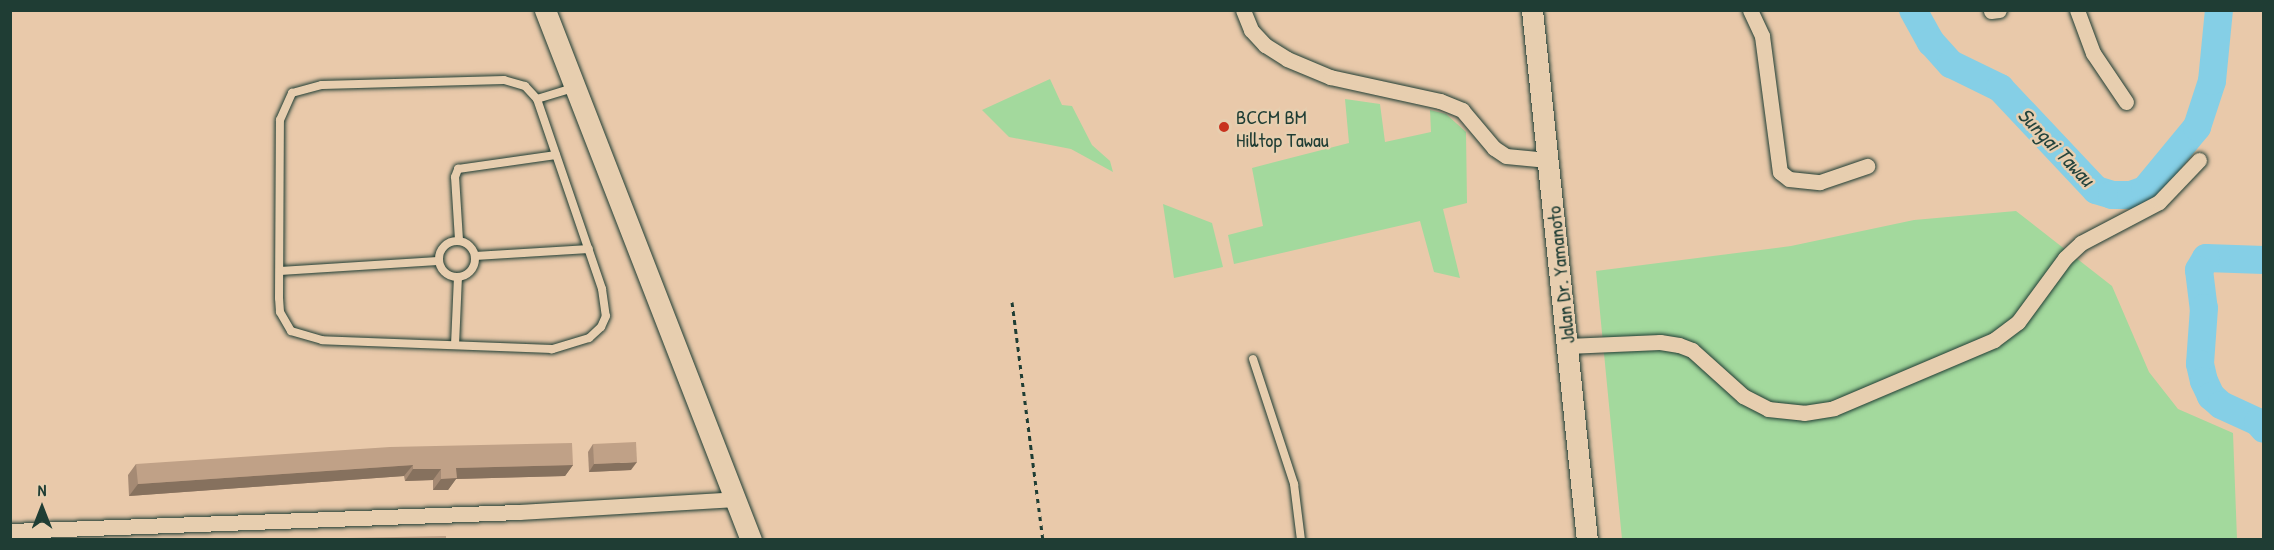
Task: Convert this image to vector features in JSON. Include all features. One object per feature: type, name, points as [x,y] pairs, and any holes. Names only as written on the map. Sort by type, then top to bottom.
[{"type":"main road","points":[[545,10],[752,540]]},
{"type":"main road","name":"Jalan Dr. Yamanoto","points":[[1532,10],[1587,540]]},
{"type":"street","points":[[1243,10],[1251,30],[1265,45],[1287,59],[1330,77],[1440,101],[1462,110],[1494,148],[1506,156],[1548,160]]},
{"type":"street","points":[[1750,10],[1762,36],[1780,172],[1789,179],[1820,182],[1867,166]]},
{"type":"street","points":[[1991,11],[1999,10]]},
{"type":"street","points":[[2077,10],[2093,53],[2126,102]]},
{"type":"street","points":[[1567,346],[1660,342],[1679,345],[1692,350],[1743,396],[1768,410],[1804,413],[1834,408],[1994,340],[2018,322],[2065,258],[2080,243],[2159,202],[2199,160]]},
{"type":"street","points":[[10,531],[99,533],[736,499]]},
{"type":"lane","points":[[504,80],[525,86],[537,99],[556,155],[604,296],[606,316],[589,338],[552,349],[322,340],[291,331],[280,312],[280,120],[292,93],[322,85],[504,80]]},
{"type":"lane","points":[[537,99],[574,88]]},
{"type":"lane","points":[[459,240],[455,177],[458,169],[556,155]]},
{"type":"lane","points":[[459,240],[470,246],[475,256],[469,273],[458,277],[443,271],[438,261],[444,246],[459,240]]},
{"type":"lane","points":[[475,256],[589,249]]},
{"type":"lane","points":[[280,271],[438,261]]},
{"type":"lane","points":[[455,345],[458,277]]},
{"type":"lane","points":[[1253,359],[1294,484],[1300,540]]},
{"type":"path","points":[[1012,302],[1042,540]]},
{"type":"green space","points":[[1050,79],[1062,105],[1072,106],[1092,145],[1110,161],[1113,172],[1071,149],[1009,137],[982,110]]},
{"type":"green space","points":[[1345,99],[1380,104],[1385,142],[1431,132],[1430,110],[1446,114],[1466,132],[1467,203],[1443,209],[1460,278],[1434,272],[1420,221],[1234,264],[1228,235],[1263,226],[1252,168],[1349,143]]},
{"type":"green space","points":[[1163,204],[1212,223],[1223,267],[1174,278]]},
{"type":"green space","points":[[2016,211],[2112,286],[2149,372],[2178,409],[2233,433],[2237,539],[1622,539],[1596,271],[1791,246],[1914,220]]},
{"type":"building","points":[[636,442],[637,462],[594,464],[593,444]]},
{"type":"building","points":[[572,443],[573,465],[456,468],[457,478],[441,479],[441,469],[413,469],[413,465],[138,484],[136,464],[390,447]]},
{"type":"building","points":[[446,536],[446,540],[347,540],[347,538]]},
{"type":"waterway","name":"Sungai Tawau","points":[[1913,10],[1931,42],[1951,64],[2000,88],[2096,190],[2112,195],[2131,195],[2145,190],[2197,127],[2212,81],[2219,10]]},
{"type":"waterway","name":"Sungai Tawau","points":[[2264,260],[2206,258],[2199,270],[2204,308],[2200,364],[2204,381],[2211,396],[2221,405],[2258,422],[2264,429]]},
{"type":"place","name":"BCCM BM Hilltop Tawau","points":[[1224,127]]}]
